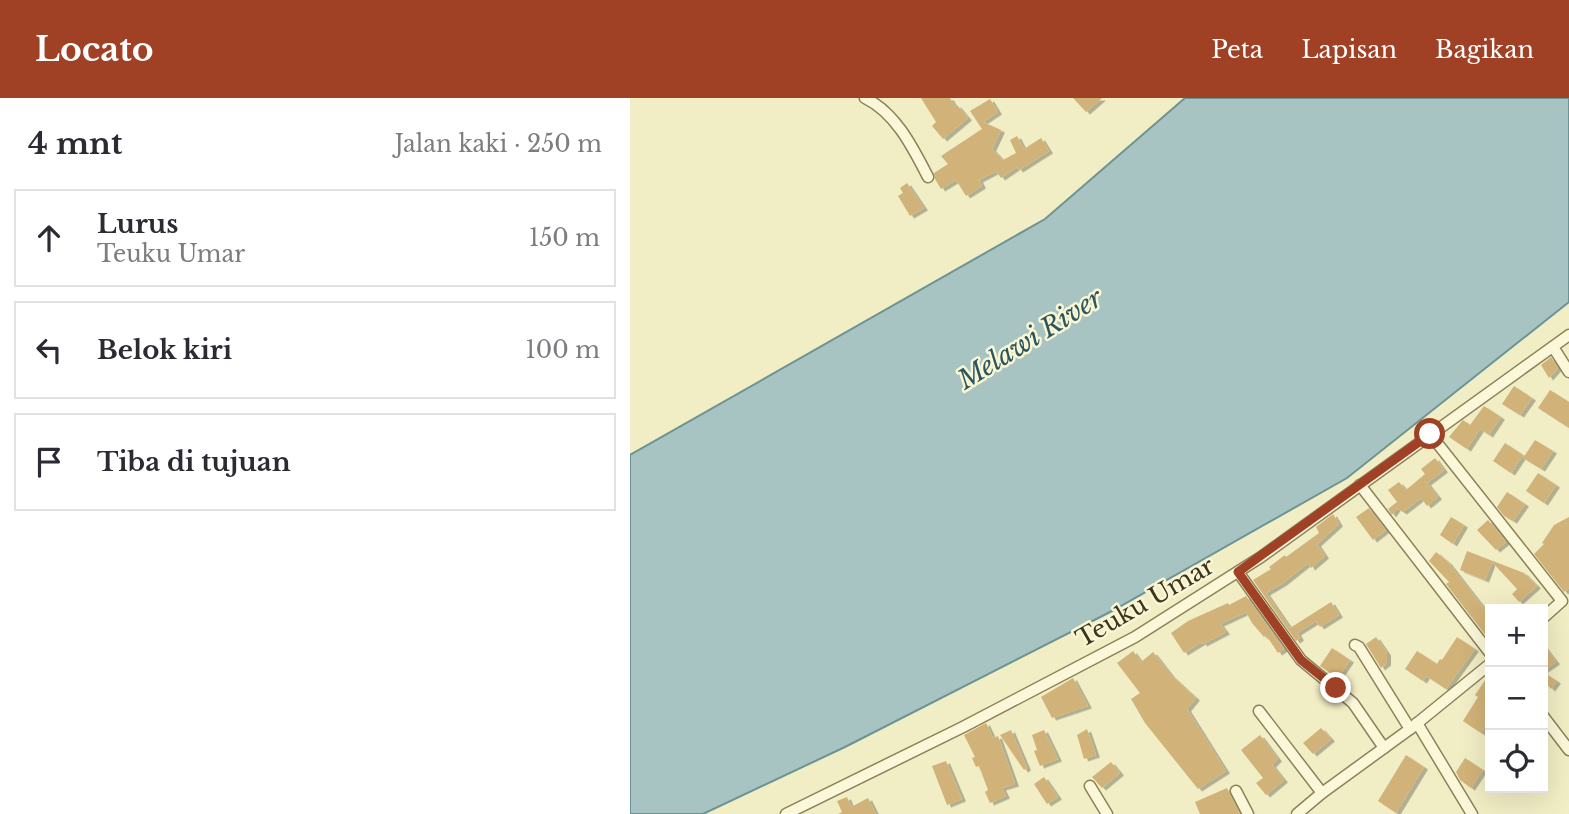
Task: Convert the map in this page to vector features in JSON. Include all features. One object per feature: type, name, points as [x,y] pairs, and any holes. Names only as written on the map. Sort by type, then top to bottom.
[{"type":"street","points":[[865,98],[879,105],[903,133],[928,177]]},
{"type":"street","name":"Teuku Umar","points":[[786,814],[1135,637],[1238,572],[1569,335]]},
{"type":"street","points":[[1553,347],[1569,372]]},
{"type":"street","points":[[1430,434],[1566,599],[1548,614]]},
{"type":"street","points":[[1360,485],[1485,647]]},
{"type":"street","points":[[1238,572],[1301,660],[1353,703],[1384,748]]},
{"type":"street","points":[[1355,645],[1414,726],[1472,814]]},
{"type":"street","points":[[1297,814],[1414,726],[1486,667]]},
{"type":"street","points":[[1259,711],[1322,793]]},
{"type":"street","points":[[1548,723],[1569,750]]},
{"type":"street","points":[[1090,786],[1107,814]]},
{"type":"street","points":[[1236,791],[1248,814]]},
{"type":"water","name":"Melawi River","points":[[1185,98],[1569,98],[1569,302],[1347,478],[1112,611],[845,747],[703,814],[630,814],[630,455],[1045,219]]},
{"type":"building","points":[[921,98],[950,98],[955,107],[957,105],[968,118],[943,139],[932,126],[936,122]]},
{"type":"building","points":[[1073,98],[1102,98],[1086,112]]},
{"type":"building","points":[[990,99],[998,112],[983,122],[1001,130],[992,149],[1003,160],[1016,153],[1010,140],[1017,136],[1024,149],[1041,138],[1049,151],[1001,178],[996,171],[979,180],[982,186],[966,196],[956,180],[941,189],[934,173],[948,164],[941,156],[982,129],[970,111]]},
{"type":"building","points":[[907,183],[924,208],[910,216],[898,196],[903,193],[900,188]]},
{"type":"building","points":[[1551,357],[1558,368],[1549,378],[1541,365]]},
{"type":"building","points":[[1514,386],[1532,398],[1520,415],[1502,404]]},
{"type":"building","points":[[1550,390],[1569,402],[1569,428],[1538,408]]},
{"type":"building","points":[[1484,406],[1501,417],[1489,435],[1480,429],[1467,449],[1449,437],[1463,420],[1470,425]]},
{"type":"building","points":[[1535,440],[1553,451],[1541,469],[1523,458]]},
{"type":"building","points":[[1505,443],[1523,455],[1511,473],[1493,461]]},
{"type":"building","points":[[1435,458],[1444,470],[1427,483],[1438,497],[1427,506],[1421,498],[1403,512],[1397,508],[1392,515],[1388,509],[1397,502],[1388,490],[1399,482],[1406,490],[1425,474],[1421,469]]},
{"type":"building","points":[[1538,473],[1556,485],[1544,503],[1526,491]]},
{"type":"building","points":[[1507,492],[1525,504],[1513,521],[1504,516],[1497,507]]},
{"type":"building","points":[[1369,508],[1386,530],[1373,540],[1356,517]]},
{"type":"building","points":[[1333,514],[1339,524],[1317,544],[1325,556],[1311,568],[1308,563],[1266,593],[1290,628],[1331,602],[1339,615],[1320,627],[1316,621],[1297,633],[1300,638],[1296,641],[1253,580],[1319,533],[1316,527]]},
{"type":"building","points":[[1451,517],[1464,525],[1453,544],[1440,535]]},
{"type":"building","points":[[1569,517],[1569,588],[1564,592],[1534,554],[1544,544],[1542,543],[1554,525]]},
{"type":"building","points":[[1488,520],[1506,542],[1496,550],[1477,530]]},
{"type":"building","points":[[1467,551],[1524,573],[1537,586],[1519,602],[1512,594],[1517,589],[1492,562],[1485,580],[1460,570]]},
{"type":"building","points":[[1436,552],[1448,562],[1485,610],[1485,635],[1446,584],[1449,582],[1429,561]]},
{"type":"building","points":[[1246,596],[1284,649],[1278,653],[1246,612],[1220,624],[1226,632],[1184,653],[1171,633],[1188,621]]},
{"type":"building","points":[[1376,637],[1387,653],[1387,663],[1381,668],[1366,644]]},
{"type":"building","points":[[1457,637],[1475,649],[1446,689],[1426,676],[1423,681],[1405,669],[1417,651],[1437,664]]},
{"type":"building","points":[[1332,648],[1350,660],[1338,678],[1320,666]]},
{"type":"building","points":[[1133,651],[1141,662],[1153,652],[1171,675],[1196,698],[1187,709],[1226,771],[1198,789],[1145,723],[1131,699],[1140,693],[1117,663]]},
{"type":"building","points":[[1548,652],[1556,662],[1548,668]]},
{"type":"building","points":[[1548,675],[1557,681],[1551,689],[1548,686]]},
{"type":"building","points":[[1073,678],[1088,706],[1052,718],[1041,697]]},
{"type":"building","points":[[1485,680],[1485,726],[1481,733],[1463,721],[1478,697],[1475,695]]},
{"type":"building","points":[[986,723],[993,738],[998,736],[1015,784],[1002,788],[1006,796],[990,803],[979,766],[976,767],[972,758],[975,757],[964,735]]},
{"type":"building","points":[[1321,728],[1331,739],[1313,754],[1303,743]]},
{"type":"building","points":[[1087,729],[1096,755],[1084,759],[1077,735]]},
{"type":"building","points":[[1011,730],[1027,768],[1024,770],[1000,735]]},
{"type":"building","points":[[1044,730],[1058,759],[1040,766],[1032,735]]},
{"type":"building","points":[[1260,735],[1278,759],[1272,765],[1284,780],[1266,795],[1256,783],[1263,778],[1241,750]]},
{"type":"building","points":[[1406,755],[1424,767],[1396,813],[1378,801]]},
{"type":"building","points":[[1465,758],[1483,770],[1471,788],[1460,780],[1456,772]]},
{"type":"building","points":[[946,761],[962,799],[947,805],[932,766]]},
{"type":"building","points":[[1111,762],[1120,773],[1102,788],[1092,777]]},
{"type":"building","points":[[1044,777],[1058,797],[1047,804],[1034,784]]},
{"type":"building","points":[[1227,788],[1240,814],[1200,814],[1195,802]]},
{"type":"building","points":[[847,797],[851,807],[868,798],[876,814],[838,814],[842,812],[837,801]]},
{"type":"route","points":[[1336,688],[1301,660],[1238,572],[1430,434]]}]
